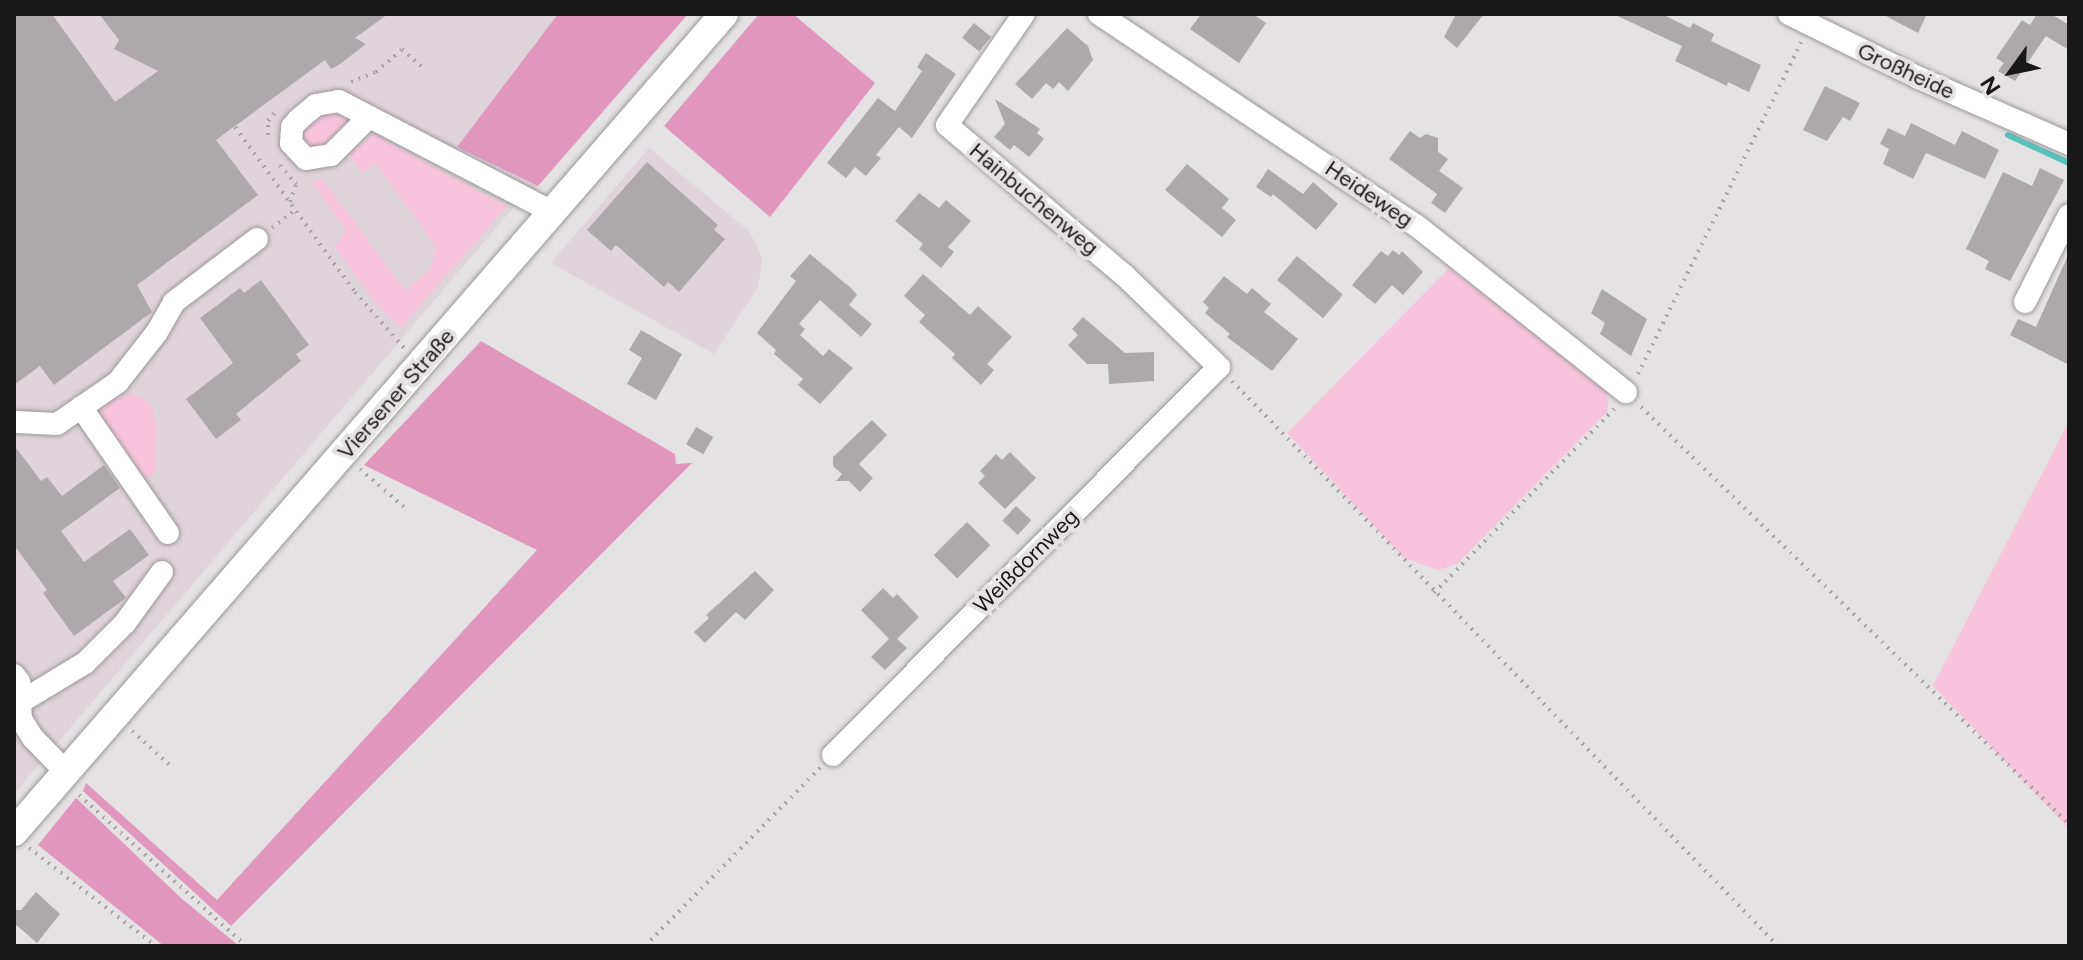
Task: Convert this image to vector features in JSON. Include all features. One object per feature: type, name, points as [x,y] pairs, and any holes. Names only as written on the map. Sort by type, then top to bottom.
[{"type":"main road","name":"Viersener Straße","points":[[20,839],[66,772],[724,14]]},
{"type":"street","name":"Hainbuchenweg","points":[[1024,14],[947,125],[1125,276],[1219,367]]},
{"type":"street","name":"Heideweg","points":[[1099,14],[1417,226],[1626,392]]},
{"type":"street","name":"Großheide","points":[[1789,14],[1930,83],[2069,144]]},
{"type":"street","points":[[369,117],[554,213]]},
{"type":"street","points":[[2025,302],[2069,215]]},
{"type":"street","points":[[17,422],[57,424],[118,382],[157,332],[174,302],[257,239]]},
{"type":"street","name":"Weißdornweg","points":[[833,755],[1219,367]]},
{"type":"street","points":[[81,407],[168,533]]},
{"type":"street","points":[[19,716],[85,663],[125,623],[162,572]]},
{"type":"street","points":[[14,675],[19,716],[33,738],[66,772]]},
{"type":"path","points":[[1433,593],[1591,436],[1626,392],[1810,24]]},
{"type":"path","points":[[235,127],[355,292],[421,365]]},
{"type":"path","points":[[257,239],[295,210]]},
{"type":"path","points":[[1219,367],[1433,593],[1778,946]]},
{"type":"path","points":[[1626,392],[2069,824]]},
{"type":"path","points":[[336,463],[354,464],[404,507]]},
{"type":"path","points":[[127,727],[172,767]]},
{"type":"path","points":[[645,946],[833,755]]},
{"type":"path","points":[[66,772],[74,790],[246,946]]},
{"type":"path","points":[[20,839],[156,946]]},
{"type":"shaded area","points":[[14,14],[558,14],[457,147],[538,186],[519,201],[14,794]]},
{"type":"shaded area","points":[[558,14],[688,14],[538,186],[457,147]]},
{"type":"shaded area","points":[[759,14],[793,14],[875,83],[770,217],[664,126]]},
{"type":"shaded area","points":[[333,107],[352,116],[354,123],[315,153],[298,143],[306,123]]},
{"type":"shaded area","points":[[373,134],[507,206],[401,327],[374,301],[335,247],[345,229],[312,184],[322,178],[405,290],[430,269],[436,247],[375,163],[362,173],[349,154]]},
{"type":"shaded area","points":[[649,148],[749,231],[762,260],[758,287],[714,354],[551,263]]},
{"type":"shaded area","points":[[1449,268],[1607,389],[1608,411],[1457,564],[1438,570],[1404,558],[1287,433]]},
{"type":"shaded area","points":[[481,341],[675,454],[676,464],[692,463],[231,926],[83,791],[86,783],[217,900],[537,550],[364,465]]},
{"type":"shaded area","points":[[129,394],[141,397],[152,407],[157,426],[155,473],[142,481],[98,422],[107,402]]},
{"type":"shaded area","points":[[2069,421],[2069,829],[1933,686]]},
{"type":"shaded area","points":[[76,798],[181,898],[239,946],[164,946],[38,845]]},
{"type":"building","points":[[14,14],[52,14],[115,102],[158,71],[114,49],[119,40],[99,14],[388,14],[355,38],[366,44],[340,64],[331,69],[325,60],[216,140],[258,195],[137,285],[152,312],[54,385],[40,366],[14,385]]},
{"type":"building","points":[[1201,14],[1253,14],[1266,23],[1239,63],[1190,29]]},
{"type":"building","points":[[1456,14],[1484,14],[1457,48],[1444,37]]},
{"type":"building","points":[[1613,14],[1662,14],[1690,28],[1693,23],[1714,34],[1711,41],[1761,65],[1749,92],[1728,82],[1727,86],[1675,61],[1682,46]]},
{"type":"building","points":[[1882,14],[1927,14],[1918,33]]},
{"type":"building","points":[[2037,14],[2051,14],[2069,25],[2069,50],[2046,36],[2015,81],[1998,71],[2004,63],[1996,58],[2022,20],[2030,25]]},
{"type":"building","points":[[974,23],[991,37],[979,52],[962,38]]},
{"type":"building","points":[[1067,28],[1088,46],[1093,60],[1068,91],[1059,82],[1053,89],[1046,83],[1032,99],[1015,84]]},
{"type":"building","points":[[926,53],[956,74],[912,138],[899,127],[876,155],[881,158],[866,176],[855,167],[846,178],[827,163],[878,98],[895,111],[922,71],[917,67]]},
{"type":"building","points":[[1825,86],[1860,103],[1850,121],[1843,117],[1827,141],[1803,130]]},
{"type":"building","points":[[995,99],[1040,129],[1037,133],[1044,139],[1029,157],[1014,145],[1010,150],[994,137],[1005,124]]},
{"type":"building","points":[[1911,123],[1955,145],[1962,131],[1999,150],[1985,179],[1926,153],[1913,179],[1883,164],[1889,149],[1880,144],[1888,128],[1905,136]]},
{"type":"building","points":[[1410,131],[1420,138],[1426,134],[1438,138],[1438,152],[1448,159],[1439,171],[1463,188],[1445,213],[1431,203],[1437,194],[1389,159]]},
{"type":"building","points":[[647,162],[718,225],[714,230],[725,239],[679,292],[668,282],[664,287],[616,245],[611,251],[587,230]]},
{"type":"building","points":[[1187,164],[1229,199],[1222,208],[1236,220],[1222,237],[1165,190]]},
{"type":"building","points":[[2040,168],[2064,180],[2010,281],[1985,269],[1989,261],[1966,249],[2003,172],[2032,186]]},
{"type":"building","points":[[1268,169],[1303,194],[1313,182],[1338,204],[1316,230],[1273,194],[1271,197],[1256,187]]},
{"type":"building","points":[[919,193],[939,208],[946,200],[971,221],[948,247],[954,252],[941,268],[919,249],[923,244],[895,221]]},
{"type":"building","points":[[1393,250],[1399,255],[1402,251],[1423,272],[1403,295],[1392,285],[1375,304],[1352,285],[1381,251],[1388,256]]},
{"type":"building","points":[[2069,253],[2069,365],[2010,335],[2018,319],[2036,327]]},
{"type":"building","points":[[810,254],[852,289],[857,295],[849,305],[872,324],[861,337],[820,300],[799,324],[805,329],[800,335],[823,356],[829,349],[853,368],[820,404],[798,385],[803,379],[774,354],[776,350],[757,333],[796,281],[790,276]]},
{"type":"building","points":[[1297,256],[1343,295],[1323,318],[1277,280]]},
{"type":"building","points":[[923,274],[970,315],[978,306],[1012,337],[987,364],[994,370],[981,385],[952,358],[955,354],[919,322],[925,315],[904,296]]},
{"type":"building","points":[[1224,276],[1247,294],[1252,288],[1271,304],[1264,312],[1298,339],[1272,371],[1227,337],[1230,334],[1205,313],[1209,308],[1203,302]]},
{"type":"building","points":[[261,280],[309,345],[296,354],[301,361],[236,414],[241,420],[216,439],[186,399],[233,363],[200,318],[240,288],[244,293]]},
{"type":"building","points":[[1602,289],[1647,319],[1631,356],[1600,334],[1605,323],[1591,313]]},
{"type":"building","points":[[1083,317],[1125,353],[1154,352],[1154,381],[1109,384],[1108,364],[1087,364],[1068,345],[1078,335],[1072,329]]},
{"type":"building","points":[[641,330],[682,354],[656,400],[627,384],[642,358],[629,350]]},
{"type":"building","points":[[872,420],[887,435],[859,464],[873,478],[860,492],[849,481],[836,481],[842,474],[833,466],[833,457]]},
{"type":"building","points":[[696,427],[713,437],[703,454],[686,444]]},
{"type":"building","points":[[14,445],[41,481],[47,477],[62,496],[104,465],[120,488],[61,531],[84,562],[130,529],[149,555],[113,581],[126,598],[74,636],[43,593],[47,590],[14,545]]},
{"type":"building","points":[[1010,452],[1036,478],[1005,509],[978,483],[985,476],[980,471],[996,454],[1002,460]]},
{"type":"building","points":[[1016,506],[1031,520],[1018,535],[1002,521]]},
{"type":"building","points":[[967,522],[990,545],[957,579],[934,555]]},
{"type":"building","points":[[755,571],[774,590],[745,620],[736,612],[705,643],[694,632],[709,618],[706,615]]},
{"type":"building","points":[[883,588],[893,598],[897,594],[919,617],[897,639],[907,648],[885,670],[871,657],[889,639],[861,610]]},
{"type":"building","points":[[36,892],[60,914],[37,943],[14,923],[14,910],[21,910]]},
{"type":"waterway","points":[[2008,135],[2069,163]]}]
